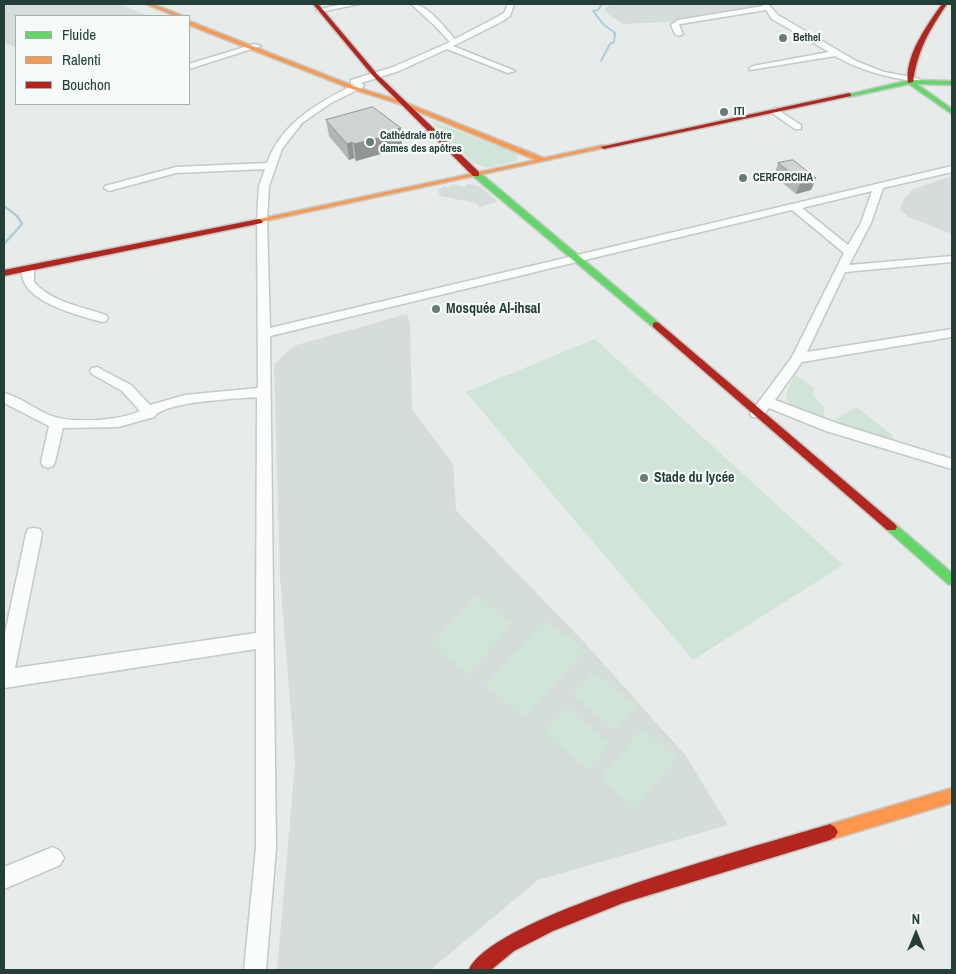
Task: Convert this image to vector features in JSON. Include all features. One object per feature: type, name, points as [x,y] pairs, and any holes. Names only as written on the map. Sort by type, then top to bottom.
[{"type":"main road","points":[[140,4],[169,15]]},
{"type":"main road","points":[[148,4],[177,15]]},
{"type":"main road","points":[[944,4],[924,34],[913,64],[916,82],[952,112]]},
{"type":"main road","points":[[317,7],[375,75],[476,174],[578,258],[952,580]]},
{"type":"main road","points":[[190,21],[402,103],[543,160]]},
{"type":"main road","points":[[916,82],[952,87]]},
{"type":"main road","points":[[916,82],[952,103]]},
{"type":"main road","points":[[6,272],[775,112],[894,85],[916,82],[952,83]]},
{"type":"main road","points":[[478,970],[508,945],[548,925],[623,895],[952,795]]},
{"type":"street","points":[[317,7],[355,4]]},
{"type":"street","points":[[414,4],[451,44],[511,71]]},
{"type":"street","points":[[255,970],[266,848],[262,220],[264,186],[277,149],[299,121],[328,101],[375,75],[396,69],[500,19],[507,14],[511,4]]},
{"type":"street","points":[[679,34],[674,25],[678,22],[766,6],[775,17],[836,53],[874,72],[916,82]]},
{"type":"street","points":[[190,67],[254,46]]},
{"type":"street","points":[[754,68],[836,53]]},
{"type":"street","points":[[775,112],[798,127]]},
{"type":"street","points":[[108,188],[176,170],[270,166]]},
{"type":"street","points":[[264,333],[952,168]]},
{"type":"street","points":[[757,414],[798,358],[866,223],[879,186]]},
{"type":"street","points":[[794,207],[850,252]]},
{"type":"street","points":[[841,270],[952,259]]},
{"type":"street","points":[[28,268],[27,277],[30,285],[40,295],[102,318]]},
{"type":"street","points":[[798,358],[952,333]]},
{"type":"street","points":[[97,371],[116,380],[136,395],[149,414]]},
{"type":"street","points":[[4,398],[14,401],[38,415],[57,423],[96,424],[132,420],[149,414],[161,406],[191,400],[263,392]]},
{"type":"street","points":[[766,402],[831,427],[952,464]]},
{"type":"street","points":[[48,462],[57,423]]},
{"type":"street","points":[[34,534],[4,678],[264,640]]},
{"type":"street","points":[[4,878],[53,858]]},
{"type":"shaded area","points":[[4,4],[119,4],[146,15],[15,15],[15,48],[4,42]]},
{"type":"shaded area","points":[[612,4],[759,4],[760,8],[669,22],[623,24],[608,14],[604,8]]},
{"type":"shaded area","points":[[952,176],[952,234],[907,216],[900,209],[904,198],[914,189]]},
{"type":"shaded area","points":[[453,184],[463,187],[468,184],[479,186],[498,202],[479,207],[476,203],[440,196],[438,190],[444,186],[448,188]]},
{"type":"shaded area","points":[[407,314],[410,324],[412,409],[453,464],[456,510],[586,644],[686,756],[728,825],[538,880],[430,970],[277,970],[295,764],[280,577],[274,365],[293,346]]},
{"type":"green space","points":[[430,120],[518,154],[516,161],[489,168],[472,162]]},
{"type":"green space","name":"Stade du lycée","points":[[595,339],[843,565],[693,660],[466,392]]},
{"type":"green space","points":[[796,375],[814,388],[813,396],[825,408],[823,418],[800,411],[791,405],[786,394]]},
{"type":"green space","points":[[856,407],[894,438],[886,439],[832,421]]},
{"type":"green space","points":[[477,596],[512,624],[467,675],[431,643]]},
{"type":"green space","points":[[545,620],[585,650],[525,718],[485,685]]},
{"type":"green space","points":[[593,672],[637,705],[616,731],[572,695]]},
{"type":"green space","points":[[566,707],[610,743],[588,770],[544,732]]},
{"type":"green space","points":[[642,729],[677,757],[635,809],[601,778]]},
{"type":"building","points":[[373,107],[401,128],[379,134],[382,137],[347,144],[326,120]]},
{"type":"building","points":[[793,160],[816,178],[801,181],[778,163]]},
{"type":"waterway","points":[[601,61],[610,44],[614,42],[615,33],[603,24],[593,11],[598,10],[602,4]]},
{"type":"waterway","points":[[4,206],[17,216],[22,224],[4,244]]},
{"type":"traffic: fast","points":[[849,95],[910,82],[952,83]]},
{"type":"traffic: fast","points":[[910,82],[952,112]]},
{"type":"traffic: fast","points":[[476,174],[656,325]]},
{"type":"traffic: fast","points":[[891,527],[952,580]]},
{"type":"traffic: slow","points":[[148,4],[177,15]]},
{"type":"traffic: slow","points":[[190,23],[354,88],[402,103],[543,160]]},
{"type":"traffic: slow","points":[[259,221],[604,147]]},
{"type":"traffic: slow","points":[[830,832],[952,795]]},
{"type":"traffic: jam","points":[[315,4],[375,75],[476,174]]},
{"type":"traffic: jam","points":[[910,82],[913,63],[924,34],[944,4]]},
{"type":"traffic: jam","points":[[604,147],[849,95]]},
{"type":"traffic: jam","points":[[4,273],[259,221]]},
{"type":"traffic: jam","points":[[656,325],[891,527]]},
{"type":"traffic: jam","points":[[478,970],[508,945],[548,925],[623,895],[830,832]]},
{"type":"place","name":"Bethel","points":[[783,38]]},
{"type":"place","name":"ITI","points":[[724,112]]},
{"type":"place","name":"Cathédrale nôtre dames des apôtres","points":[[370,142]]},
{"type":"place","name":"CERFORCIHA","points":[[743,178]]},
{"type":"place","name":"Mosquée Al-ihsaI","points":[[436,309]]},
{"type":"place","name":"Stade du lycée","points":[[644,478]]}]
